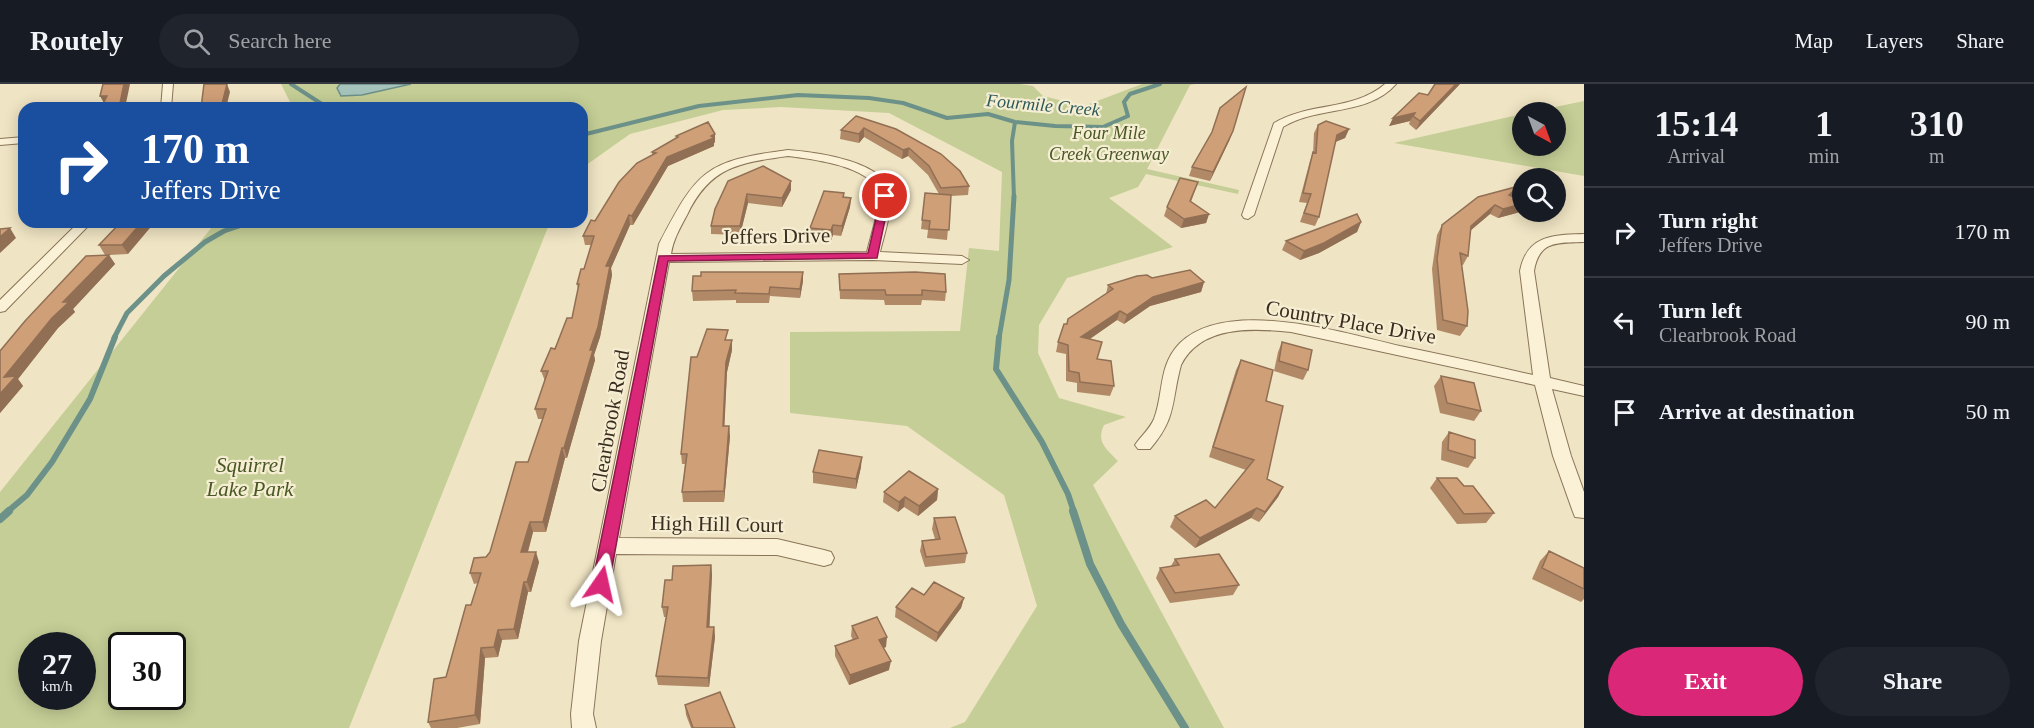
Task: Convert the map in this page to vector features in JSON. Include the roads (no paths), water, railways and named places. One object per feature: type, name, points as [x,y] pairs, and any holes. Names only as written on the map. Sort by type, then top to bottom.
[{"type":"street","points":[[166,102],[168,84]]},
{"type":"street","points":[[1248,215],[1278,125],[1300,114],[1372,100],[1384,93],[1391,84]]},
{"type":"street","points":[[0,142],[18,140]]},
{"type":"street","name":"Clearbrook Road","points":[[584,728],[582,714],[590,641],[663,258],[666,244],[690,196],[701,182],[715,171],[750,158],[788,153],[816,156],[846,163],[866,172],[880,185],[885,196],[873,256]]},
{"type":"street","points":[[0,308],[80,228]]},
{"type":"street","points":[[1582,512],[1563,456],[1542,381],[1527,271],[1528,258],[1532,250],[1545,243],[1584,238]]},
{"type":"street","name":"Jeffers Drive","points":[[663,258],[873,256],[962,261]]},
{"type":"street","name":"Country Place Drive","points":[[1144,445],[1159,427],[1165,408],[1171,369],[1177,356],[1195,339],[1217,330],[1237,326],[1287,327],[1584,391]]},
{"type":"street","name":"High Hill Court","points":[[608,546],[777,547],[824,558]]},
{"type":"water","points":[[340,84],[411,84],[362,95],[341,96],[337,88]]},
{"type":"waterway","points":[[291,84],[319,102]]},
{"type":"waterway","name":"Fourmile Creek","points":[[1015,122],[1103,127],[1128,116],[1124,102],[1130,94],[1160,84]]},
{"type":"waterway","name":"Fourmile Creek","points":[[588,134],[699,106],[798,95],[869,98],[903,103],[947,118],[988,114],[1015,122]]},
{"type":"waterway","points":[[1014,197],[1012,141],[1015,122]]},
{"type":"waterway","points":[[999,338],[1009,280],[1014,197]]},
{"type":"waterway","name":"Fourmile Creek","points":[[114,338],[127,313],[164,276],[205,242],[233,228]]},
{"type":"waterway","name":"Fourmile Creek","points":[[7,512],[27,495],[52,462],[90,399],[115,337]]},
{"type":"waterway","points":[[999,337],[996,369],[1042,442],[1068,494],[1074,512]]},
{"type":"waterway","name":"Fourmile Creek","points":[[0,519],[9,511]]},
{"type":"waterway","points":[[1073,511],[1090,564],[1121,624],[1185,728]]},
{"type":"park label","name":"Four Mile Creek Greenway","points":[[1109,143]]},
{"type":"park label","name":"Squirrel Lake Park","points":[[250,477]]}]
